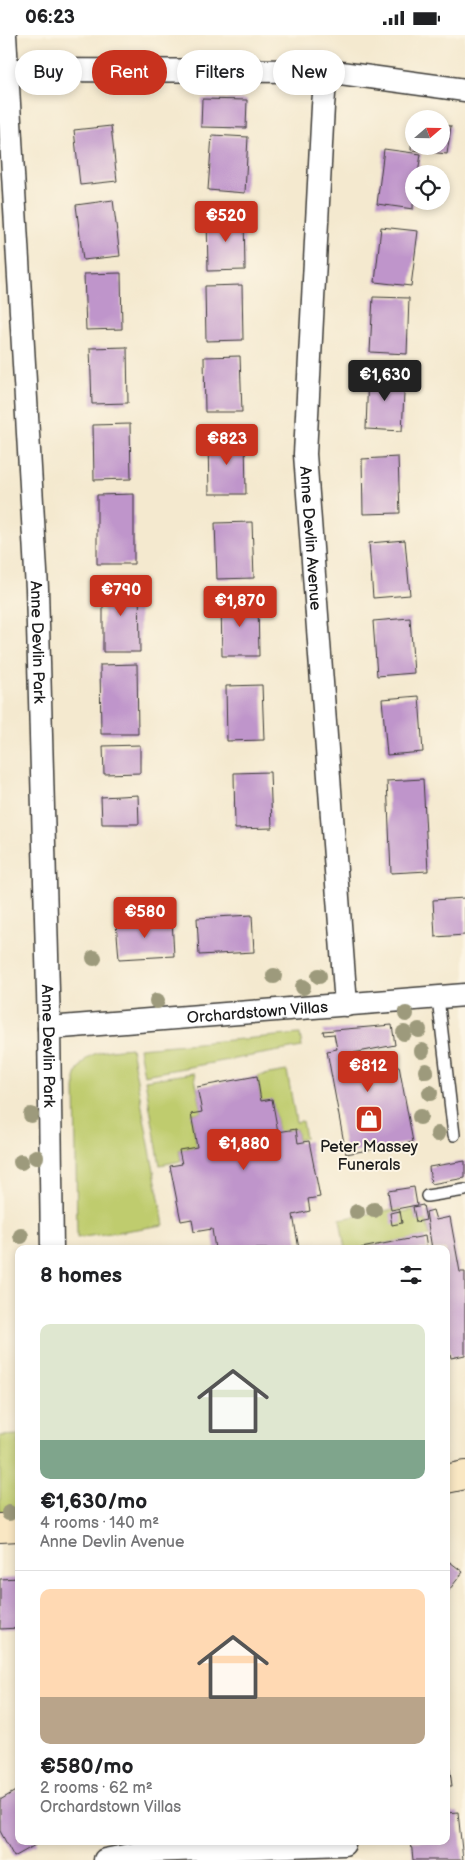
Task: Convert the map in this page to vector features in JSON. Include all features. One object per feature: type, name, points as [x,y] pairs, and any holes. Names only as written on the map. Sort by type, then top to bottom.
[{"type":"street","name":"Anne Devlin Park","points":[[5,35],[38,589],[49,1029],[52,1245]]},
{"type":"street","points":[[8,70],[273,71]]},
{"type":"street","points":[[345,74],[465,90]]},
{"type":"street","name":"Anne Devlin Avenue","points":[[324,95],[305,454],[346,1005]]},
{"type":"street","name":"Orchardstown Villas","points":[[49,1029],[465,995]]},
{"type":"street","points":[[450,1478],[465,1475]]},
{"type":"street","points":[[0,1528],[15,1527]]},
{"type":"street","points":[[105,1860],[149,1851],[344,1849]]},
{"type":"lane","points":[[438,998],[454,1135]]},
{"type":"lane","points":[[427,1196],[465,1190]]},
{"type":"green space","points":[[300,1034],[302,1047],[144,1075],[139,1048]]},
{"type":"green space","points":[[131,1048],[164,1225],[77,1238],[75,1078],[84,1061],[96,1053]]},
{"type":"green space","points":[[287,1071],[296,1122],[302,1121],[305,1138],[298,1140],[296,1129],[278,1132],[272,1100],[261,1101],[257,1076]]},
{"type":"green space","points":[[194,1073],[202,1112],[191,1114],[197,1147],[179,1150],[181,1161],[160,1165],[145,1080]]},
{"type":"green space","points":[[400,1208],[401,1212],[414,1210],[416,1221],[426,1220],[430,1236],[378,1245],[344,1245],[340,1219]]},
{"type":"green space","points":[[15,1435],[15,1515],[0,1517],[0,1436]]},
{"type":"building","points":[[202,99],[247,100],[246,128],[201,127]]},
{"type":"building","points":[[111,126],[117,181],[80,185],[74,130]]},
{"type":"building","points":[[212,135],[248,137],[245,193],[208,190]]},
{"type":"building","points":[[384,149],[405,152],[405,155],[421,155],[419,165],[405,165],[405,208],[377,204]]},
{"type":"building","points":[[113,200],[120,256],[83,260],[76,205]]},
{"type":"building","points":[[244,214],[245,270],[208,271],[207,215]]},
{"type":"building","points":[[381,227],[418,231],[411,286],[375,282]]},
{"type":"building","points":[[121,273],[122,329],[86,330],[84,274]]},
{"type":"building","points":[[242,285],[243,340],[206,341],[205,286]]},
{"type":"building","points":[[373,297],[409,298],[407,354],[370,352]]},
{"type":"building","points":[[127,347],[128,403],[92,404],[90,348]]},
{"type":"building","points":[[240,356],[242,412],[205,412],[204,357]]},
{"type":"building","points":[[368,374],[405,375],[402,431],[366,429]]},
{"type":"building","points":[[130,424],[131,479],[94,480],[93,425]]},
{"type":"building","points":[[245,438],[246,494],[209,494],[208,439]]},
{"type":"building","points":[[398,457],[400,513],[363,514],[362,459]]},
{"type":"building","points":[[134,494],[134,564],[97,564],[97,495]]},
{"type":"building","points":[[252,522],[254,578],[217,579],[215,523]]},
{"type":"building","points":[[405,540],[410,595],[373,598],[369,543]]},
{"type":"building","points":[[103,582],[139,582],[140,652],[103,652]]},
{"type":"building","points":[[258,600],[259,656],[222,656],[221,601]]},
{"type":"building","points":[[410,618],[414,673],[377,676],[373,621]]},
{"type":"building","points":[[137,664],[138,734],[101,734],[100,665]]},
{"type":"building","points":[[262,685],[264,740],[227,741],[226,686]]},
{"type":"building","points":[[419,696],[423,752],[387,755],[382,699]]},
{"type":"building","points":[[140,745],[140,773],[104,774],[103,746]]},
{"type":"building","points":[[270,772],[272,828],[235,829],[234,773]]},
{"type":"building","points":[[423,779],[428,871],[391,873],[387,781]]},
{"type":"building","points":[[138,795],[139,824],[102,824],[101,797]]},
{"type":"building","points":[[465,898],[465,935],[435,937],[433,900]]},
{"type":"building","points":[[252,915],[254,952],[199,955],[197,918]]},
{"type":"building","points":[[172,919],[174,956],[119,959],[116,922]]},
{"type":"building","points":[[392,1025],[395,1045],[353,1053],[357,1074],[399,1066],[413,1142],[346,1154],[327,1051],[337,1049],[334,1034],[324,1035],[323,1031]]},
{"type":"building","points":[[257,1076],[261,1101],[272,1099],[278,1132],[296,1129],[298,1143],[309,1141],[320,1197],[308,1199],[310,1211],[293,1215],[298,1245],[214,1245],[212,1229],[194,1232],[192,1219],[181,1221],[170,1166],[182,1164],[179,1150],[197,1147],[191,1114],[202,1112],[197,1087]]},
{"type":"building","points":[[465,1161],[465,1178],[431,1184],[429,1167]]},
{"type":"building","points":[[414,1187],[417,1205],[391,1210],[388,1191]]},
{"type":"building","points":[[423,1205],[426,1220],[416,1222],[413,1207]]},
{"type":"building","points":[[433,1210],[436,1220],[450,1217],[460,1272],[465,1272],[465,1355],[451,1358],[450,1354],[450,1245],[431,1245],[426,1212]]},
{"type":"building","points":[[400,1211],[402,1223],[392,1225],[390,1213]]},
{"type":"building","points":[[425,1236],[426,1245],[377,1245]]},
{"type":"building","points":[[450,1562],[463,1572],[450,1589]]},
{"type":"building","points":[[15,1578],[15,1628],[0,1629],[0,1579]]},
{"type":"building","points":[[15,1791],[15,1845],[35,1845],[14,1857],[0,1831],[0,1800]]},
{"type":"building","points":[[458,1812],[463,1860],[413,1860],[411,1845],[450,1845],[450,1813]]},
{"type":"place","name":"Peter Massey Funerals","points":[[369,1119]]}]
